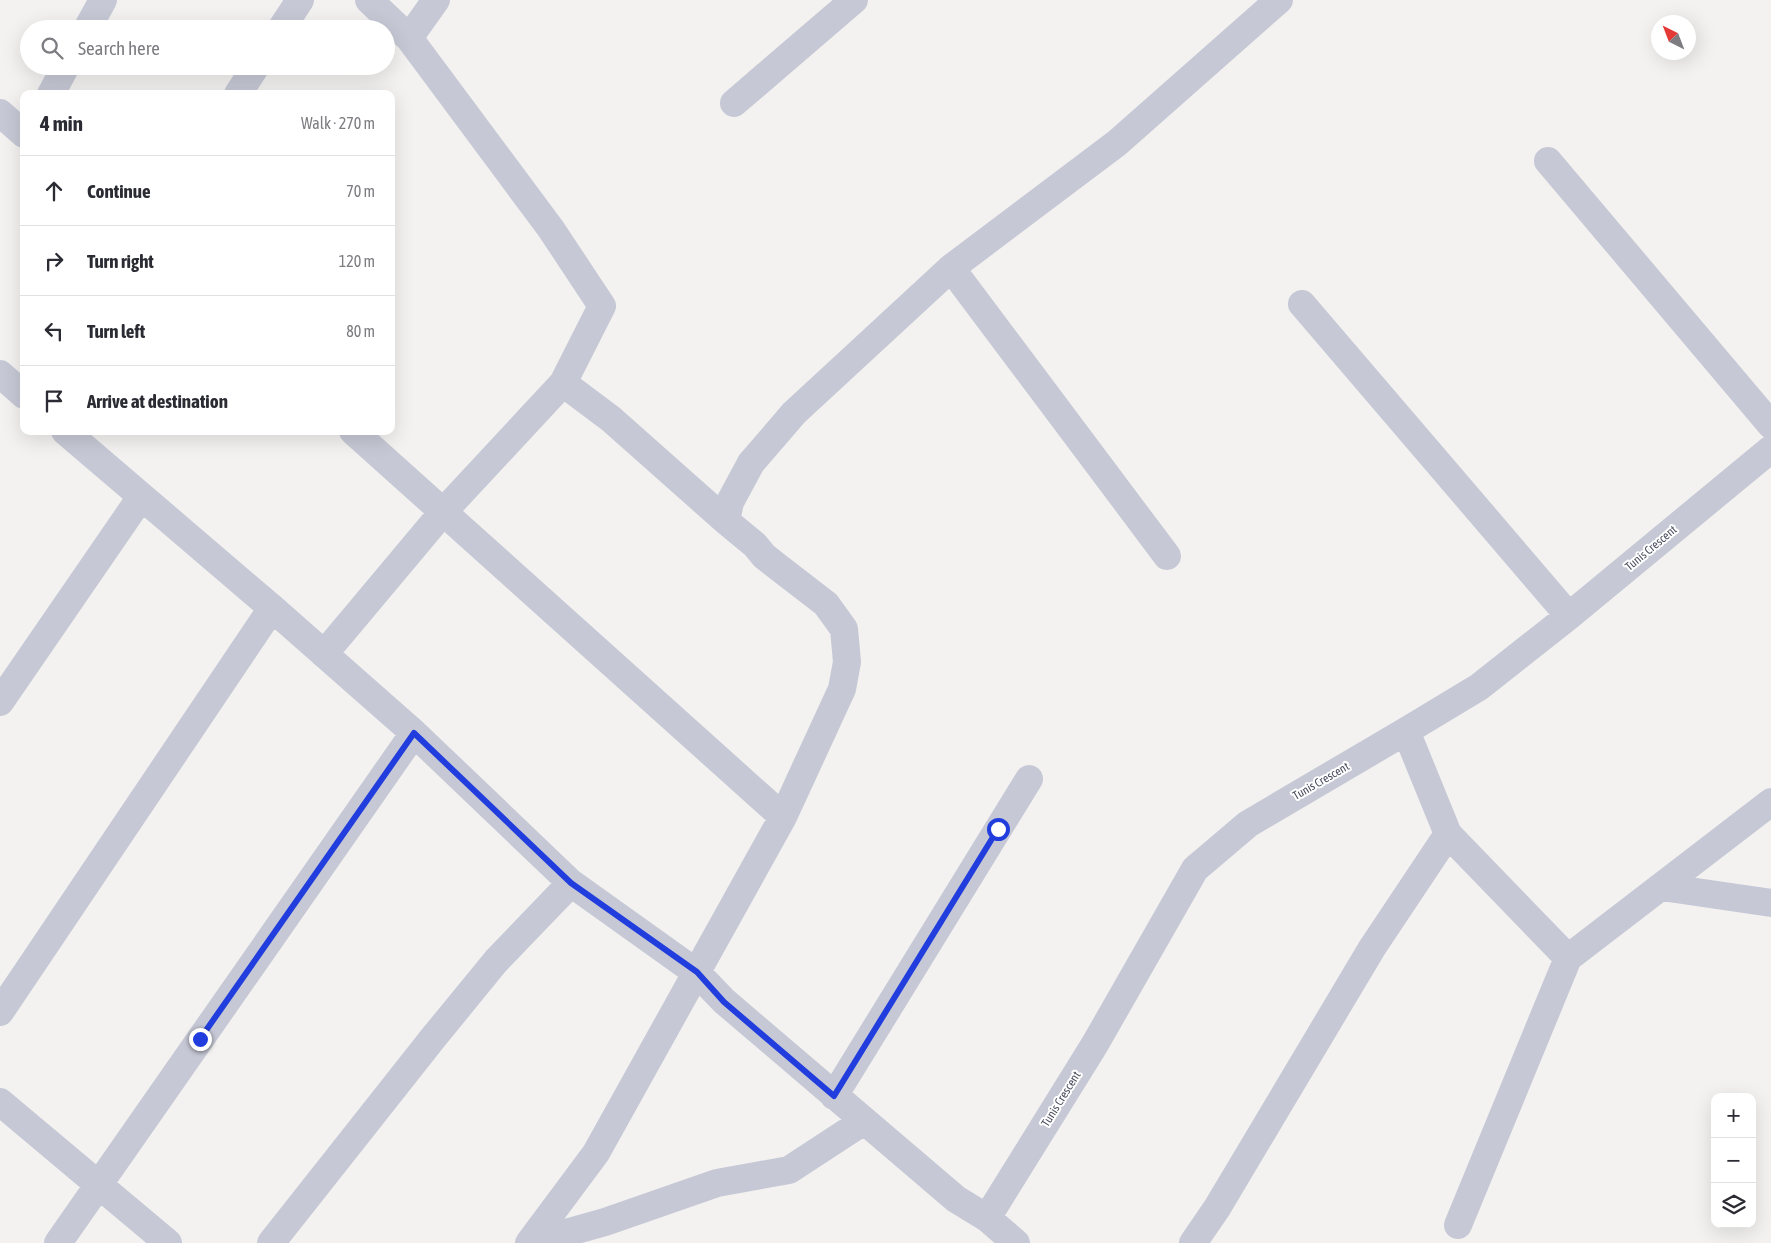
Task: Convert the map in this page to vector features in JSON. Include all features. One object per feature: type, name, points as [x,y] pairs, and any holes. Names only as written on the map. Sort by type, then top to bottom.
[{"type":"street","points":[[92,20],[103,0]]},
{"type":"street","points":[[287,20],[300,0]]},
{"type":"street","points":[[370,0],[391,20]]},
{"type":"street","points":[[409,38],[436,0]]},
{"type":"street","points":[[734,103],[854,0]]},
{"type":"street","points":[[726,521],[730,502],[751,463],[794,413],[951,268],[1117,143],[1279,0]]},
{"type":"street","points":[[324,654],[443,512],[563,383],[602,306],[551,229],[409,38],[395,24]]},
{"type":"street","points":[[52,90],[61,75]]},
{"type":"street","points":[[241,90],[250,75]]},
{"type":"street","points":[[0,113],[20,130]]},
{"type":"street","points":[[1548,161],[1771,425]]},
{"type":"street","points":[[951,268],[1167,556]]},
{"type":"street","points":[[1302,304],[1568,616]]},
{"type":"street","points":[[1,377],[20,392]]},
{"type":"street","points":[[529,1243],[596,1153],[783,817],[842,689],[847,662],[844,629],[826,604],[764,556],[755,545],[611,419],[563,383]]},
{"type":"street","points":[[71,435],[414,733],[571,883],[697,972],[724,1002],[834,1096],[956,1199],[986,1218],[1016,1243]]},
{"type":"street","points":[[357,435],[783,817]]},
{"type":"street","name":"Tunis Crescent","points":[[986,1218],[1095,1044],[1195,869],[1248,824],[1406,732],[1479,686],[1568,616],[1771,449]]},
{"type":"street","points":[[0,702],[141,497]]},
{"type":"street","points":[[0,1012],[272,608]]},
{"type":"street","points":[[1406,732],[1448,834],[1568,958]]},
{"type":"street","points":[[58,1243],[414,733]]},
{"type":"street","points":[[834,1096],[1029,779]]},
{"type":"street","points":[[1458,1225],[1568,958],[1771,802]]},
{"type":"street","points":[[1193,1243],[1217,1208],[1372,948],[1448,834]]},
{"type":"street","points":[[271,1243],[496,961],[571,883]]},
{"type":"street","points":[[1662,887],[1771,903]]},
{"type":"street","points":[[0,1102],[168,1243]]},
{"type":"street","points":[[529,1243],[605,1222],[717,1183],[789,1170],[864,1121]]},
{"type":"route","points":[[200,1039],[414,733],[571,883],[697,972],[724,1002],[834,1096],[998,829]]}]
